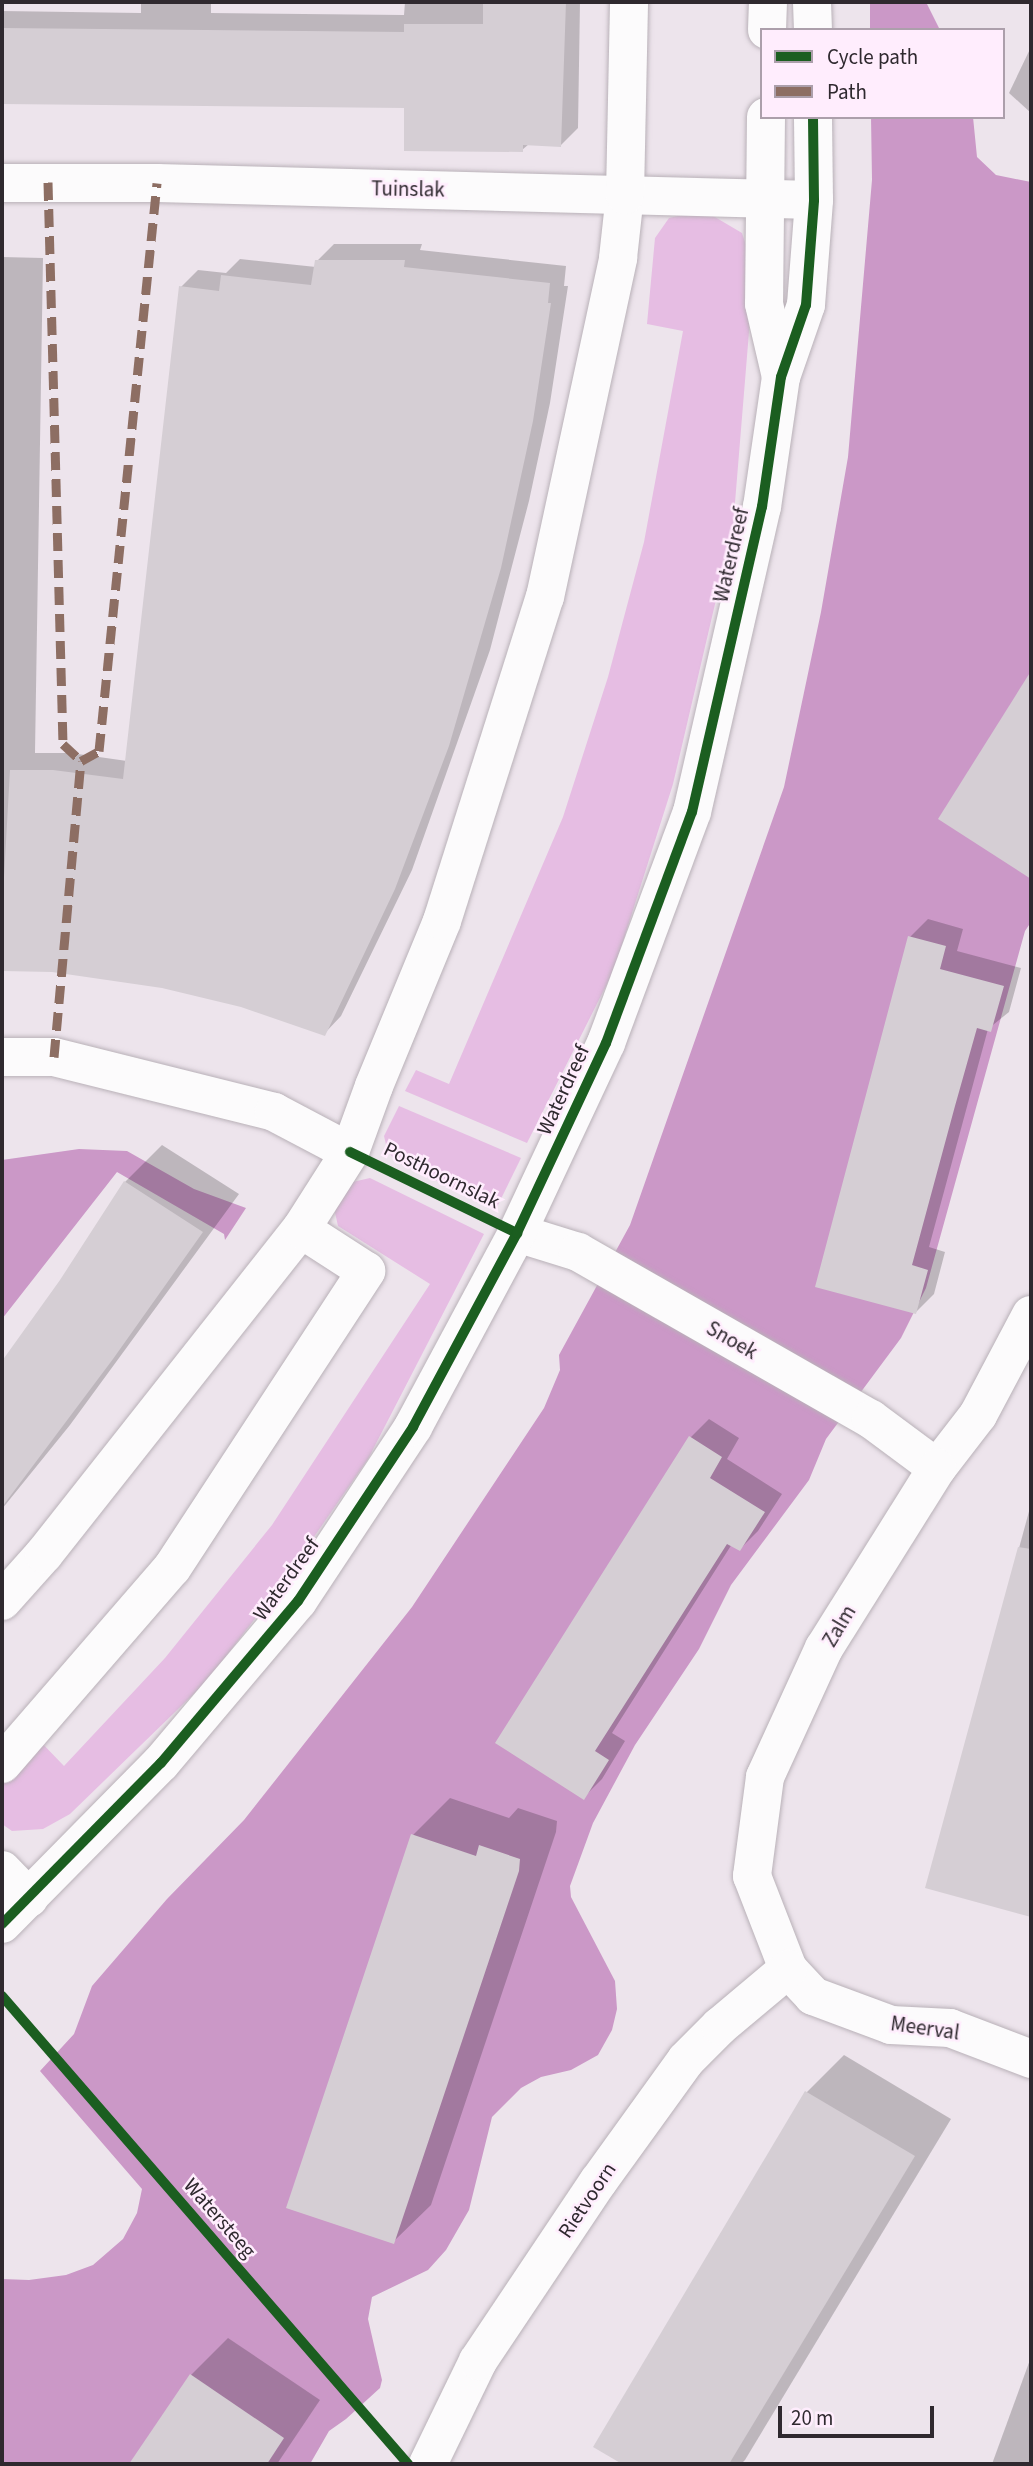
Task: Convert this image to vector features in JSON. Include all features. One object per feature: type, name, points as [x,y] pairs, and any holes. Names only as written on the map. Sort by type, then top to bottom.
[{"type":"street","points":[[2,1601],[44,1554],[301,1229],[350,1152],[442,920],[545,597],[618,258],[625,194],[629,2]]},
{"type":"street","points":[[767,28],[768,2]]},
{"type":"street","points":[[812,2],[813,28]]},
{"type":"street","name":"Waterdreef","points":[[766,119],[764,304],[781,377]]},
{"type":"street","name":"Waterdreef","points":[[2,1870],[15,1911],[161,1763],[298,1601],[414,1427],[517,1233],[606,1042],[692,812],[762,507],[781,377],[806,305],[814,200],[813,119]]},
{"type":"street","name":"Tuinslak","points":[[2,183],[157,183],[814,200]]},
{"type":"street","name":"Posthoornslak","points":[[2,1057],[54,1057],[274,1112],[350,1152]]},
{"type":"street","points":[[2,1764],[172,1568],[366,1271],[301,1229]]},
{"type":"street","name":"Snoek","points":[[517,1233],[578,1252],[871,1419],[937,1468]]},
{"type":"street","name":"Zalm","points":[[788,1969],[752,1876],[765,1777],[824,1648],[937,1468],[978,1416],[1031,1315]]},
{"type":"street","name":"Meerval","points":[[788,1969],[813,1996],[849,2011],[891,2025],[950,2028],[1031,2059]]},
{"type":"street","name":"Rietvoorn","points":[[428,2464],[478,2361],[598,2182],[686,2060],[720,2026],[788,1969]]},
{"type":"shaded area","points":[[870,2],[926,2],[939,28],[870,28]]},
{"type":"shaded area","points":[[871,119],[973,119],[977,157],[996,175],[1031,182],[1031,922],[1025,931],[926,1288],[901,1338],[826,1439],[809,1480],[731,1585],[699,1649],[635,1745],[593,1823],[570,1886],[571,1897],[615,1981],[617,2009],[612,2030],[598,2055],[571,2070],[541,2077],[521,2088],[492,2117],[469,2210],[446,2250],[428,2270],[372,2297],[368,2319],[382,2380],[380,2388],[329,2431],[310,2464],[2,2464],[2,2279],[29,2280],[66,2275],[93,2265],[123,2239],[137,2213],[142,2189],[40,2071],[74,2034],[92,1986],[167,1899],[244,1820],[412,1607],[544,1408],[560,1370],[559,1355],[630,1225],[784,787],[821,612],[848,457],[872,180]]},
{"type":"shaded area","points":[[703,210],[742,233],[754,271],[733,527],[673,784],[614,970],[527,1143],[405,1091],[416,1070],[449,1084],[563,817],[608,677],[644,542],[683,331],[647,324],[655,238],[669,218]]},
{"type":"shaded area","points":[[399,1106],[521,1158],[496,1209],[395,1161],[387,1149],[384,1136]]},
{"type":"shaded area","points":[[79,1149],[127,1151],[194,1189],[246,1208],[225,1240],[224,1234],[117,1172],[2,1319],[2,1160]]},
{"type":"shaded area","points":[[370,1178],[484,1234],[368,1459],[280,1586],[207,1681],[70,1814],[43,1829],[12,1831],[2,1824],[2,1778],[38,1739],[64,1766],[165,1658],[272,1525],[430,1284],[338,1226],[334,1208],[344,1184]]},
{"type":"building","points":[[483,2],[566,2],[561,147],[523,145],[523,152],[404,151],[404,108],[2,104],[2,28],[404,32],[404,24],[483,24]]},
{"type":"building","points":[[315,260],[405,260],[404,267],[550,283],[548,303],[551,303],[533,421],[501,568],[449,746],[395,889],[325,1036],[241,1007],[162,988],[52,972],[2,971],[2,877],[10,770],[53,770],[123,779],[179,286],[219,291],[221,275],[311,285]]},
{"type":"building","points":[[1031,671],[1031,879],[938,819]]},
{"type":"building","points":[[908,936],[946,946],[940,969],[1004,986],[991,1032],[977,1028],[912,1265],[928,1270],[916,1314],[815,1287]]},
{"type":"building","points":[[124,1181],[203,1232],[113,1359],[2,1507],[2,1361],[60,1280]]},
{"type":"building","points":[[689,1436],[722,1457],[710,1478],[765,1512],[740,1551],[727,1544],[595,1751],[609,1760],[584,1800],[495,1743]]},
{"type":"building","points":[[1018,1547],[1031,1549],[1031,1917],[925,1888]]},
{"type":"building","points":[[411,1834],[476,1856],[479,1845],[520,1859],[519,1871],[394,2244],[286,2208]]},
{"type":"building","points":[[805,2091],[915,2156],[729,2464],[622,2464],[593,2447]]},
{"type":"building","points":[[190,2374],[284,2438],[267,2464],[129,2464]]},
{"type":"marked path","points":[[48,182],[63,744],[81,761]]},
{"type":"marked path","points":[[54,1057],[81,761],[99,751],[157,183]]},
{"type":"cycle path","points":[[2,1924],[161,1763],[298,1601],[413,1427],[517,1233],[606,1043],[692,812],[762,507],[781,377],[806,305],[814,200],[813,119]]},
{"type":"cycle path","points":[[350,1152],[517,1233]]},
{"type":"cycle path","name":"Watersteeg","points":[[2,1996],[408,2464]]}]
